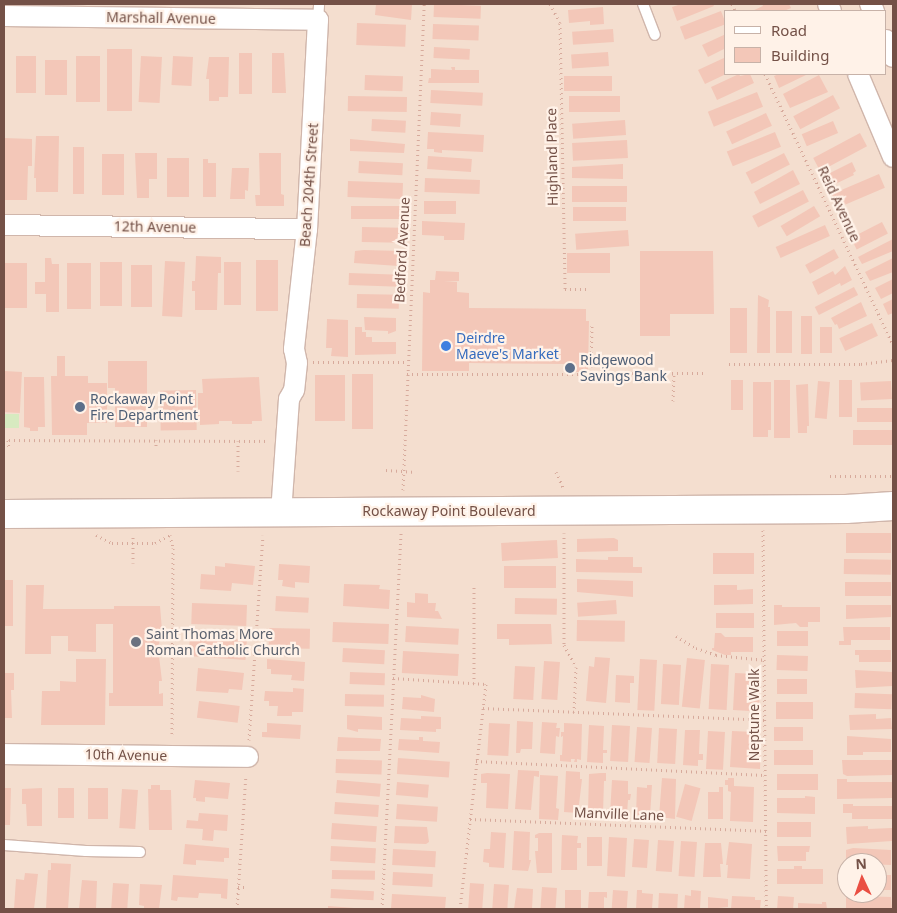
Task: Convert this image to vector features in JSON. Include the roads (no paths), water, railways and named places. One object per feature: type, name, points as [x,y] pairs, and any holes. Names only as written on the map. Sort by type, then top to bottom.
[{"type":"street","name":"Marshall Avenue","points":[[4,16],[318,12]]},
{"type":"street","name":"Beach 204th Street","points":[[281,512],[289,399],[283,388],[286,363],[294,349],[307,229],[318,12]]},
{"type":"street","points":[[887,42],[893,57]]},
{"type":"street","points":[[858,75],[893,157]]},
{"type":"street","name":"12th Avenue","points":[[4,225],[307,229]]},
{"type":"street","name":"Rockaway Point Boulevard","points":[[4,514],[846,509],[893,506]]},
{"type":"street","name":"10th Avenue","points":[[4,754],[248,758]]},
{"type":"lane","points":[[643,4],[655,34]]},
{"type":"lane","points":[[4,845],[86,851],[140,852]]},
{"type":"place","name":"Deirdre Maeve's Market","points":[[446,346]]},
{"type":"place","name":"Ridgewood Savings Bank","points":[[570,368]]},
{"type":"place","name":"Rockaway Point Fire Department","points":[[80,407]]},
{"type":"place","name":"Saint Thomas More Roman Catholic Church","points":[[136,642]]}]
